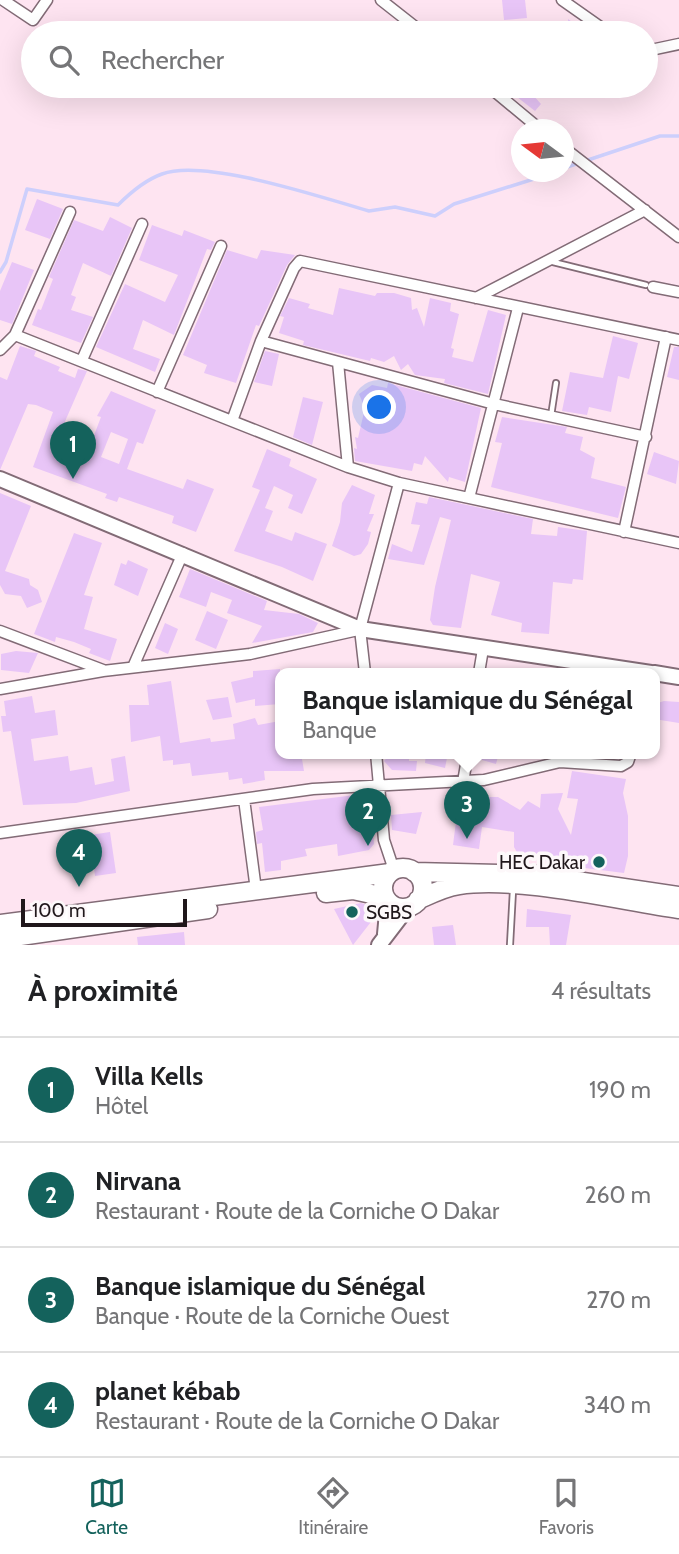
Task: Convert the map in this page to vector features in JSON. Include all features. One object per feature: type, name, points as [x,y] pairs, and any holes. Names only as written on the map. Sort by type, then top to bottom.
[{"type":"highway","points":[[0,924],[404,868],[414,872],[536,875],[679,895]]},
{"type":"highway","points":[[387,899],[383,884],[392,871]]},
{"type":"highway","points":[[413,904],[422,887],[414,872]]},
{"type":"highway","points":[[0,939],[341,891],[387,899],[397,907],[413,904],[443,888],[460,884],[513,886],[679,909]]},
{"type":"street","points":[[4,0],[33,20],[47,0]]},
{"type":"street","points":[[381,0],[408,21]]},
{"type":"street","points":[[562,0],[592,21]]},
{"type":"street","points":[[658,48],[679,44]]},
{"type":"street","points":[[502,98],[528,119]]},
{"type":"street","points":[[574,156],[679,237]]},
{"type":"street","points":[[476,298],[645,209]]},
{"type":"street","points":[[0,350],[15,335],[70,212]]},
{"type":"street","points":[[82,360],[142,224]]},
{"type":"street","points":[[157,392],[221,246]]},
{"type":"street","points":[[232,421],[261,341],[294,268],[306,260],[518,308],[679,340]]},
{"type":"street","points":[[649,286],[679,292]]},
{"type":"street","points":[[469,498],[518,308]]},
{"type":"street","points":[[15,335],[348,467],[399,483],[679,544]]},
{"type":"street","points":[[624,532],[666,337]]},
{"type":"street","points":[[261,341],[494,404],[646,437]]},
{"type":"street","points":[[338,362],[348,467]]},
{"type":"street","points":[[0,479],[360,629],[483,649],[571,667]]},
{"type":"street","points":[[364,668],[360,629],[399,483]]},
{"type":"street","points":[[134,667],[183,553]]},
{"type":"street","points":[[0,689],[103,671],[250,654],[360,629]]},
{"type":"street","points":[[0,631],[103,671]]},
{"type":"street","points":[[480,668],[483,649]]},
{"type":"street","points":[[660,674],[679,677]]},
{"type":"street","points":[[377,759],[384,840],[392,871]]},
{"type":"street","points":[[463,782],[467,759]]},
{"type":"street","points":[[0,833],[313,789],[463,782],[557,759]]},
{"type":"street","points":[[568,759],[621,766],[629,759]]},
{"type":"street","points":[[244,799],[256,890]]},
{"type":"street","points":[[382,940],[387,899]]},
{"type":"street","points":[[382,940],[413,904]]},
{"type":"lane","points":[[548,261],[649,286]]},
{"type":"lane","points":[[551,416],[556,383]]},
{"type":"lane","points":[[510,945],[513,886]]},
{"type":"building","points":[[502,0],[525,0],[527,18],[504,20]]},
{"type":"building","points":[[518,98],[536,98],[541,104],[535,111]]},
{"type":"building","points":[[37,199],[63,209],[50,239],[25,230]]},
{"type":"building","points":[[110,217],[132,228],[111,276],[83,263],[71,295],[76,297],[71,310],[93,317],[81,343],[32,325],[38,309],[41,310],[53,279],[49,277],[74,220],[103,231]]},
{"type":"building","points":[[152,225],[182,236],[184,230],[215,242],[211,250],[207,249],[174,335],[143,320],[133,349],[160,359],[155,372],[96,347],[125,284],[165,302],[178,275],[139,260]]},
{"type":"building","points":[[227,250],[257,259],[261,250],[295,255],[287,265],[259,326],[256,325],[236,383],[204,373],[207,365],[183,355]]},
{"type":"building","points":[[12,262],[34,270],[12,324],[0,320],[0,291]]},
{"type":"building","points":[[339,288],[375,296],[377,293],[394,293],[411,298],[412,310],[417,308],[424,327],[430,298],[451,303],[450,311],[459,314],[451,348],[454,349],[452,357],[473,362],[488,310],[506,315],[488,394],[444,383],[445,379],[415,375],[408,364],[401,370],[394,356],[384,362],[371,358],[370,361],[303,345],[304,341],[279,333],[284,317],[280,316],[289,298],[310,304],[308,308],[333,315]]},
{"type":"building","points":[[613,336],[638,343],[629,379],[618,376],[611,412],[589,407],[587,415],[562,411],[570,372],[603,378]]},
{"type":"building","points":[[20,346],[36,351],[34,356],[60,367],[58,371],[75,378],[78,369],[87,371],[63,426],[93,438],[101,417],[97,416],[111,391],[156,410],[143,444],[137,442],[127,469],[183,489],[187,479],[214,489],[196,532],[172,523],[174,516],[119,497],[117,502],[105,498],[107,494],[33,467],[53,412],[36,405],[28,404],[0,470],[0,377],[7,380]],"holes":[[[111,432],[128,439],[119,464],[101,457]]]},
{"type":"building","points":[[674,347],[679,347],[679,380],[667,377]]},
{"type":"building","points":[[265,351],[279,354],[272,386],[254,382]]},
{"type":"building","points":[[388,383],[481,408],[465,482],[449,477],[448,482],[425,456],[422,465],[414,463],[412,471],[355,461],[355,437],[358,438],[365,408],[359,394],[372,385],[387,388]]},
{"type":"building","points":[[303,397],[323,402],[312,445],[293,437]]},
{"type":"building","points":[[502,417],[567,427],[565,433],[583,437],[580,450],[595,458],[591,478],[626,487],[618,518],[491,487],[502,443],[495,442]]},
{"type":"building","points":[[267,449],[291,459],[289,466],[317,479],[302,514],[288,508],[293,495],[274,486],[265,508],[273,511],[265,531],[292,541],[295,532],[327,544],[313,581],[234,551],[260,490],[252,487]]},
{"type":"building","points":[[654,452],[679,461],[676,484],[647,474]]},
{"type":"building","points":[[352,485],[375,495],[369,514],[374,514],[367,531],[371,532],[368,544],[361,554],[354,556],[332,546],[340,522],[342,503]]},
{"type":"building","points":[[0,493],[31,506],[5,571],[29,579],[30,585],[38,590],[42,602],[27,608],[21,596],[5,594],[0,585]]},
{"type":"building","points":[[429,497],[533,519],[531,534],[557,536],[558,527],[587,531],[583,580],[573,579],[572,584],[553,582],[549,634],[521,632],[522,623],[491,615],[500,582],[471,574],[461,628],[433,625],[430,620],[435,587],[451,520],[440,517],[424,565],[388,559],[392,544],[412,552],[420,525],[411,524],[416,502],[427,504]]},
{"type":"building","points":[[74,533],[102,543],[84,595],[93,597],[84,629],[117,639],[110,661],[89,653],[91,649],[74,642],[56,637],[55,642],[34,634]]},
{"type":"building","points":[[128,560],[148,569],[138,596],[114,585],[121,563],[126,565]]},
{"type":"building","points":[[190,569],[267,601],[264,610],[299,614],[318,623],[313,632],[252,643],[262,626],[227,613],[232,600],[211,592],[206,607],[179,597]]},
{"type":"building","points":[[207,611],[228,620],[216,649],[195,640]]},
{"type":"building","points":[[165,623],[178,629],[168,654],[155,648]]},
{"type":"building","points":[[16,651],[38,653],[29,673],[1,670],[1,654]]},
{"type":"building","points":[[275,669],[275,704],[255,706],[255,699],[236,703],[231,682],[253,677],[253,671]]},
{"type":"building","points":[[171,681],[180,743],[210,738],[211,742],[235,739],[233,724],[255,718],[258,725],[275,722],[275,759],[302,759],[304,771],[264,771],[265,780],[243,784],[242,778],[229,780],[228,772],[192,776],[190,763],[173,765],[173,760],[163,761],[160,736],[131,742],[129,705],[149,705],[147,685]]},
{"type":"building","points":[[32,696],[35,713],[55,710],[58,735],[31,739],[34,761],[68,756],[70,771],[92,767],[95,785],[114,781],[111,759],[125,756],[130,791],[76,803],[23,805],[11,731],[3,732],[1,716],[6,716],[4,701]]},
{"type":"building","points":[[228,697],[232,717],[213,720],[206,700]]},
{"type":"building","points":[[660,702],[679,702],[679,723],[660,720]]},
{"type":"building","points":[[425,759],[447,759],[445,768],[425,763]]},
{"type":"building","points":[[478,759],[497,759],[496,764]]},
{"type":"building","points":[[384,761],[417,761],[416,771],[392,770]]},
{"type":"building","points":[[572,771],[626,779],[623,793],[628,816],[628,856],[624,873],[561,865],[518,854],[514,847],[514,832],[482,827],[479,849],[453,845],[460,790],[473,788],[485,788],[478,797],[498,797],[520,810],[528,801],[540,808],[541,794],[563,793],[558,809],[571,835],[578,799],[567,798]]},
{"type":"building","points":[[371,793],[374,844],[369,850],[338,856],[337,844],[305,849],[307,856],[281,861],[281,870],[265,872],[262,843],[257,844],[256,832],[263,830],[259,807]]},
{"type":"building","points":[[422,812],[416,834],[392,830],[391,815]]},
{"type":"building","points":[[110,832],[116,873],[95,876],[90,835]]},
{"type":"building","points":[[361,903],[367,905],[365,911],[374,918],[353,945],[334,909]]},
{"type":"building","points":[[527,909],[571,915],[566,945],[550,945],[549,927],[526,927]]},
{"type":"building","points":[[453,925],[456,945],[434,945],[432,927]]},
{"type":"building","points":[[184,932],[185,945],[138,945],[137,937]]},
{"type":"waterway","points":[[574,165],[660,136],[679,136]]},
{"type":"waterway","points":[[0,272],[6,262],[27,189],[118,205],[138,187],[162,174],[181,170],[206,171],[295,189],[369,211],[395,207],[435,216],[454,204],[524,182]]},
{"type":"place","name":"Villa Kells","points":[[73,479]]},
{"type":"place","name":"Banque islamique du Sénégal","points":[[467,839]]},
{"type":"place","name":"Nirvana","points":[[368,846]]},
{"type":"place","name":"HEC Dakar","points":[[599,862]]},
{"type":"place","name":"planet kébab","points":[[79,887]]},
{"type":"place","name":"SGBS","points":[[352,912]]}]
